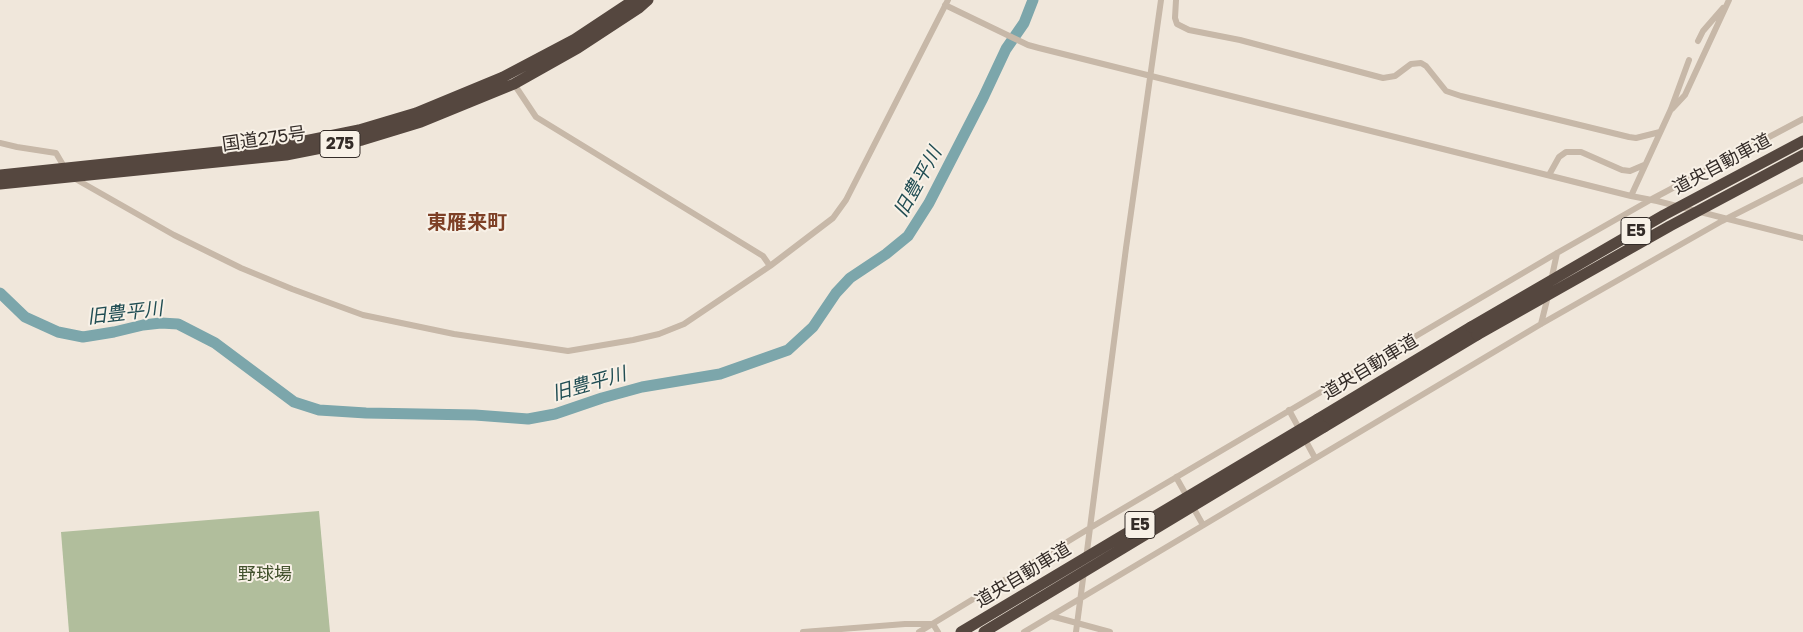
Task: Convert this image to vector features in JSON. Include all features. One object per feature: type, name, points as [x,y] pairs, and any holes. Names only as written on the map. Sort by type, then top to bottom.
[{"type":"highway","name":"国道275号","points":[[0,184],[68,173],[285,146],[359,130],[397,119],[425,110],[503,77],[575,39],[634,0]]},
{"type":"highway","name":"国道275号","points":[[0,175],[68,173],[286,155],[362,140],[422,122],[514,84],[578,48],[639,8],[648,0]]},
{"type":"highway","name":"道央自動車道","points":[[984,632],[1321,423],[1664,215],[1803,141]]},
{"type":"highway","name":"道央自動車道","points":[[1474,331],[1803,155]]},
{"type":"highway","name":"道央自動車道","points":[[961,632],[1321,423]]},
{"type":"street","points":[[1076,632],[1126,248],[1161,0]]},
{"type":"street","points":[[1176,0],[1175,18],[1177,24],[1189,30],[1276,49],[1383,78],[1395,76],[1412,64],[1421,63],[1426,66],[1446,91],[1461,96],[1629,137],[1636,138],[1660,132]]},
{"type":"street","points":[[1671,109],[1685,95],[1728,2]]},
{"type":"street","points":[[1698,41],[1703,31],[1728,2]]},
{"type":"street","points":[[0,143],[56,153],[68,173],[174,235],[241,268],[292,289],[363,315],[454,334],[568,351],[659,334],[684,324],[770,266],[833,218],[846,200],[946,3],[1028,45],[1803,238]]},
{"type":"street","points":[[1631,196],[1671,109],[1689,60]]},
{"type":"street","points":[[514,84],[536,117],[763,256],[770,266]]},
{"type":"street","points":[[920,632],[1090,528],[1557,253],[1803,119]]},
{"type":"street","points":[[1549,175],[1558,157],[1566,152],[1581,152],[1622,170],[1630,171],[1644,165]]},
{"type":"street","points":[[1024,632],[1541,324],[1727,219],[1803,180]]},
{"type":"street","points":[[1541,324],[1557,253]]},
{"type":"street","points":[[1289,410],[1315,458]]},
{"type":"street","points":[[1176,477],[1204,524]]},
{"type":"street","points":[[1051,616],[1110,632]]},
{"type":"street","points":[[803,632],[905,624],[933,624]]},
{"type":"street","points":[[933,624],[938,632]]},
{"type":"green space","name":"野球場","points":[[319,511],[330,632],[69,632],[61,532]]},
{"type":"waterway","name":"旧豊平川","points":[[0,293],[25,317],[58,332],[83,337],[143,325],[178,324],[215,343],[294,402],[319,410],[475,415],[528,419],[555,414],[642,387],[720,374],[788,350],[813,327],[836,293],[850,278],[886,254],[908,236],[929,203],[1006,49],[1024,23],[1033,0]]},
{"type":"district","name":"東雁来町","points":[[467,223]]}]
